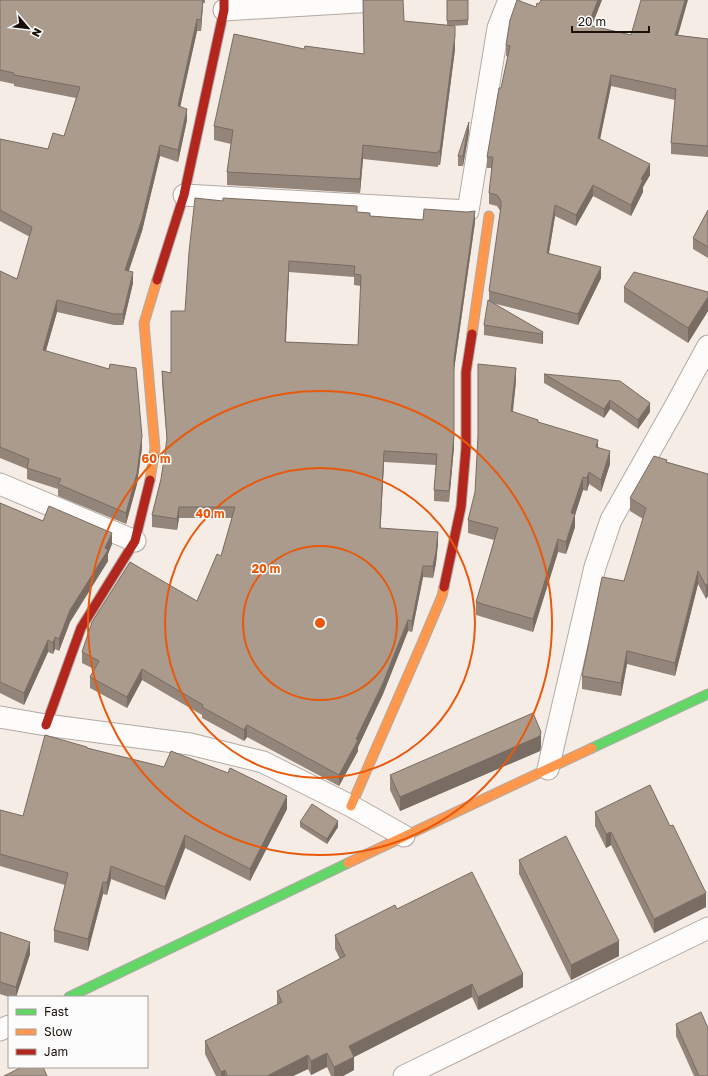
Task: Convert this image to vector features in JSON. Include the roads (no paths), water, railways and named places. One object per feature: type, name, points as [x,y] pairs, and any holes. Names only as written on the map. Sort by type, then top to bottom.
[{"type":"street","points":[[46,725],[80,628],[134,541],[149,487],[155,448],[144,323],[184,195],[224,5],[391,0]]},
{"type":"street","points":[[184,195],[468,211],[498,28],[509,0]]},
{"type":"street","points":[[351,806],[442,596],[461,507],[466,448],[466,372],[489,216]]},
{"type":"street","points":[[548,768],[595,567],[611,520],[708,346]]},
{"type":"street","points":[[0,484],[134,541]]},
{"type":"street","points":[[71,996],[404,836],[708,694]]},
{"type":"street","points":[[0,717],[46,725],[190,744],[263,762],[351,806],[404,836]]},
{"type":"street","points":[[404,1076],[708,928]]}]
